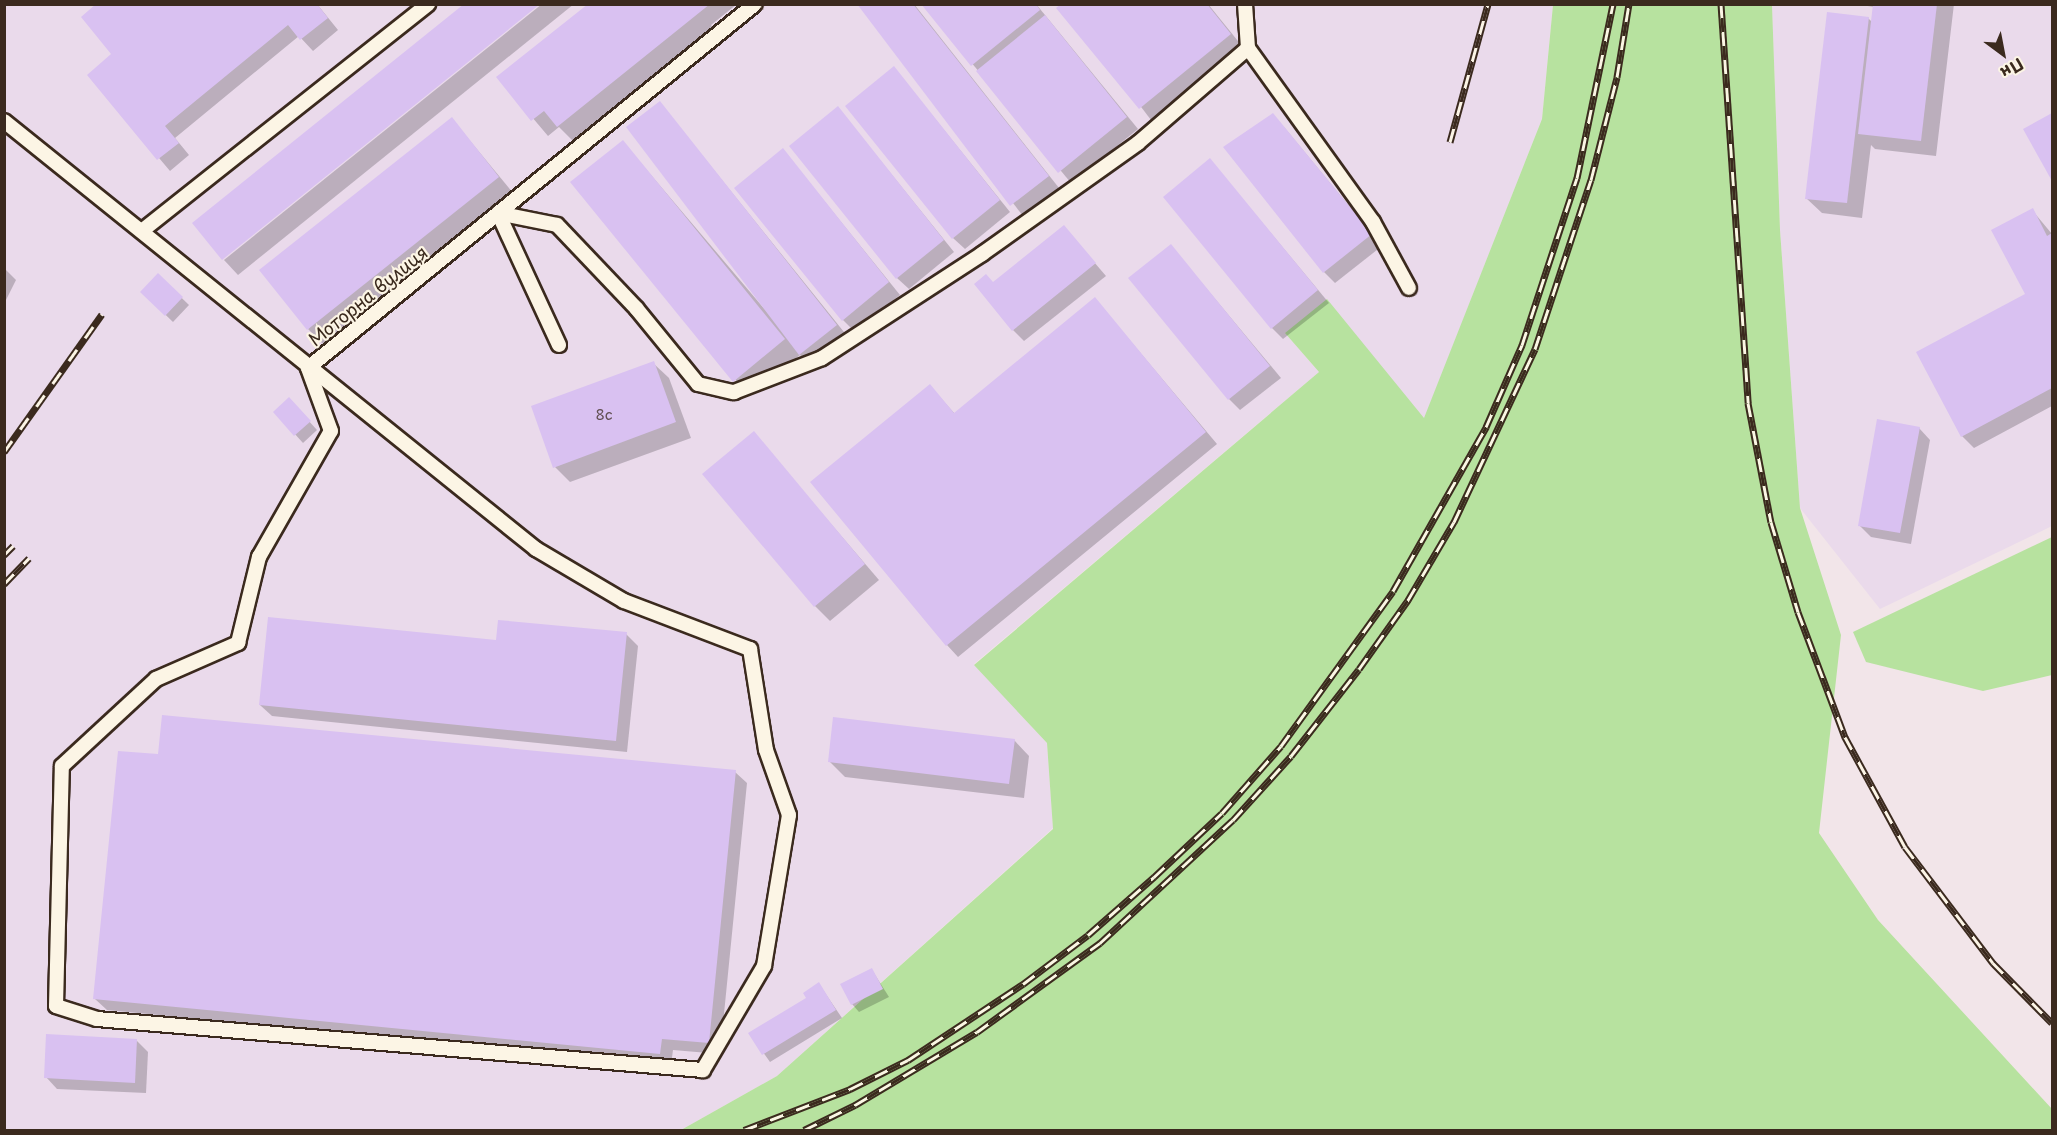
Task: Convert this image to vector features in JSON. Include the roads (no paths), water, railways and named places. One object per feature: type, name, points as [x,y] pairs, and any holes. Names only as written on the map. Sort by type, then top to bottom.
[{"type":"lane","points":[[143,230],[428,4]]},
{"type":"lane","name":"Моторна вулиця","points":[[4,121],[143,230],[308,368],[755,4]]},
{"type":"lane","points":[[1246,5],[1248,48],[1373,222],[1409,288]]},
{"type":"lane","points":[[498,213],[557,225],[636,308],[698,384],[735,392],[822,358],[982,254],[1138,143],[1248,48]]},
{"type":"lane","points":[[498,213],[559,345]]},
{"type":"lane","points":[[308,368],[536,549],[624,600],[750,649],[766,750],[789,815],[764,966],[703,1070],[97,1019],[56,1006],[62,766],[156,680],[238,643],[259,557],[331,431],[308,368]]},
{"type":"railway","points":[[1450,142],[1488,4]]},
{"type":"railway","points":[[744,1130],[850,1089],[908,1060],[1023,984],[1088,935],[1154,877],[1222,813],[1281,746],[1393,591],[1486,427],[1522,345],[1577,178],[1613,4]]},
{"type":"railway","points":[[804,1130],[855,1105],[977,1032],[1100,943],[1233,820],[1291,756],[1359,669],[1408,600],[1454,522],[1535,349],[1591,180],[1617,77],[1629,4]]},
{"type":"railway","points":[[1721,4],[1748,403],[1771,522],[1798,612],[1845,737],[1905,847],[1993,963],[2052,1023]]},
{"type":"railway","points":[[4,452],[102,314]]},
{"type":"railway","points":[[4,555],[13,546]]},
{"type":"railway","points":[[4,584],[29,558]]}]
